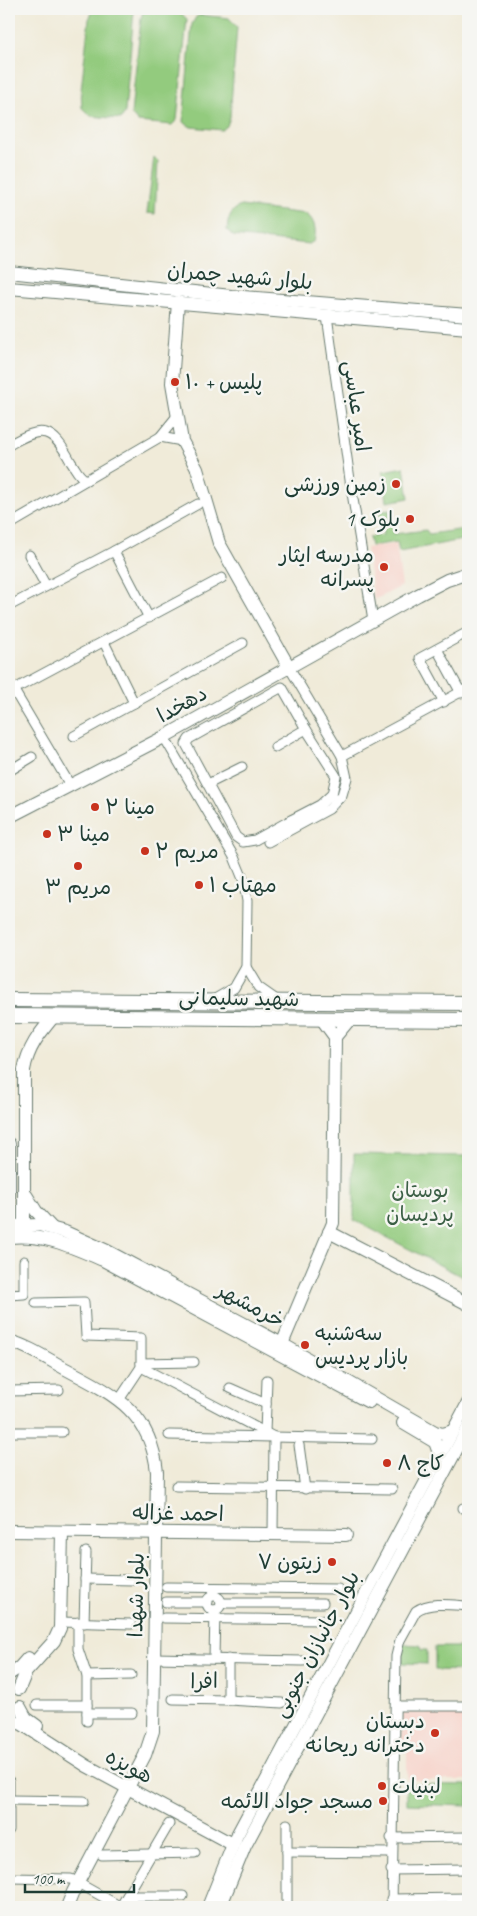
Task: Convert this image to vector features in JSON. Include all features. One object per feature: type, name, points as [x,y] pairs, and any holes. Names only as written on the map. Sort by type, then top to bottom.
[{"type":"main road","name":"شهید سلیمانی","points":[[9,1000],[468,1003]]},
{"type":"main road","name":"شهید سلیمانی","points":[[9,1016],[468,1020]]},
{"type":"street","name":"بلوار شهید چمران","points":[[9,272],[231,296],[468,314]]},
{"type":"street","name":"بلوار شهید چمران","points":[[9,288],[468,328]]},
{"type":"street","points":[[178,302],[172,383],[182,440],[197,469],[219,543],[342,756],[347,778],[342,795],[329,809],[293,824],[255,840],[243,842],[236,837],[186,744],[188,739],[282,687],[336,776],[332,794],[320,805],[293,824],[268,842]]},
{"type":"street","points":[[327,316],[339,304]]},
{"type":"street","name":"امیر عباسی","points":[[327,316],[372,620]]},
{"type":"street","points":[[9,525],[160,437],[177,416]]},
{"type":"street","points":[[9,445],[31,432],[45,432],[62,444],[80,477],[86,480]]},
{"type":"street","points":[[160,437],[182,440]]},
{"type":"street","points":[[9,606],[198,504]]},
{"type":"street","points":[[114,551],[149,618]]},
{"type":"street","points":[[29,556],[46,586]]},
{"type":"street","name":"دهخدا","points":[[9,817],[164,737],[433,587],[468,573]]},
{"type":"street","points":[[70,785],[10,688],[104,642],[222,578]]},
{"type":"street","points":[[444,702],[420,658],[468,632]]},
{"type":"street","points":[[104,642],[134,702]]},
{"type":"street","points":[[74,736],[244,643]]},
{"type":"street","points":[[342,756],[464,690],[437,649]]},
{"type":"street","points":[[275,746],[306,729]]},
{"type":"street","points":[[164,737],[234,857],[243,879],[247,901],[246,967],[234,988],[210,1002]]},
{"type":"street","points":[[9,771],[32,757]]},
{"type":"street","points":[[208,784],[242,767]]},
{"type":"street","points":[[246,967],[258,987],[280,1002]]},
{"type":"street","points":[[24,1230],[24,1070],[27,1055],[34,1041],[54,1016]]},
{"type":"street","points":[[282,1344],[332,1223],[335,1037],[321,1018]]},
{"type":"street","points":[[335,1037],[350,1018]]},
{"type":"street","name":"خرمشهر","points":[[9,1144],[9,1237],[24,1230],[52,1228],[106,1251],[282,1344],[437,1438]]},
{"type":"street","points":[[25,1193],[36,1211],[52,1228]]},
{"type":"street","name":"خرمشهر","points":[[9,1226],[70,1246],[104,1260],[437,1438]]},
{"type":"street","points":[[328,1232],[468,1304]]},
{"type":"street","points":[[9,1295],[24,1294],[24,1261]]},
{"type":"street","points":[[36,1303],[84,1302],[86,1336],[142,1338],[141,1365],[119,1400]]},
{"type":"street","name":"بلوار شهدا","points":[[9,1341],[106,1399],[133,1424],[148,1455],[153,1533]]},
{"type":"street","name":"بلوار شهدا","points":[[9,1349],[38,1359],[119,1400],[139,1419],[148,1435],[155,1453],[158,1472],[153,1533],[151,1659],[153,1731],[150,1742],[59,1907]]},
{"type":"street","points":[[141,1365],[194,1362]]},
{"type":"street","points":[[141,1365],[274,1437]]},
{"type":"street","points":[[265,1432],[267,1380]]},
{"type":"street","points":[[230,1388],[266,1404]]},
{"type":"street","points":[[9,1391],[60,1390]]},
{"type":"street","name":"بلوار جانبازان جنوبی","points":[[220,1907],[244,1846],[464,1436],[468,1403]]},
{"type":"street","points":[[9,1432],[62,1432]]},
{"type":"street","points":[[169,1435],[372,1439]]},
{"type":"street","points":[[440,1456],[437,1438],[464,1436]]},
{"type":"street","name":"بلوار جانبازان جنوبی","points":[[208,1907],[234,1840],[440,1456],[464,1436]]},
{"type":"street","points":[[273,1534],[274,1437]]},
{"type":"street","points":[[299,1445],[305,1489]]},
{"type":"street","points":[[176,1486],[272,1489],[392,1489]]},
{"type":"street","name":"احمد غزاله","points":[[9,1531],[346,1535]]},
{"type":"street","points":[[19,1689],[26,1672],[58,1635],[60,1622],[58,1532]]},
{"type":"street","points":[[9,1674],[20,1668],[48,1636],[52,1627],[58,1532]]},
{"type":"street","points":[[86,1552],[78,1649],[87,1676],[87,1713]]},
{"type":"street","points":[[85,1580],[133,1580]]},
{"type":"street","points":[[166,1587],[215,1603],[321,1620]]},
{"type":"street","points":[[164,1618],[215,1603],[338,1589]]},
{"type":"street","points":[[166,1602],[323,1603]]},
{"type":"street","points":[[214,1659],[215,1603]]},
{"type":"street","points":[[468,1606],[431,1605],[416,1612],[397,1648],[391,1838],[392,1903],[468,1898]]},
{"type":"street","points":[[60,1622],[131,1624]]},
{"type":"street","points":[[151,1659],[303,1660]]},
{"type":"street","name":"افرا","points":[[173,1699],[228,1700],[228,1659]]},
{"type":"street","points":[[87,1676],[131,1675]]},
{"type":"street","points":[[9,1678],[19,1689],[21,1698],[20,1707],[9,1720]]},
{"type":"street","points":[[228,1700],[282,1703]]},
{"type":"street","points":[[37,1705],[87,1713],[132,1713]]},
{"type":"street","points":[[396,1706],[468,1706]]},
{"type":"street","name":"هویزه","points":[[20,1707],[26,1718],[126,1783]]},
{"type":"street","name":"هویزه","points":[[9,1720],[22,1724],[58,1749],[234,1840]]},
{"type":"street","points":[[9,1781],[9,1830]]},
{"type":"street","points":[[9,1800],[84,1801]]},
{"type":"street","points":[[9,1878],[74,1880],[121,1907],[169,1824]]},
{"type":"street","points":[[287,1824],[287,1907]]},
{"type":"street","points":[[391,1838],[468,1837]]},
{"type":"street","points":[[287,1852],[391,1853]]},
{"type":"street","points":[[102,1855],[194,1853]]},
{"type":"street","points":[[391,1870],[468,1869]]},
{"type":"street","name":"بلوار شهدا","points":[[67,1907],[74,1880]]},
{"type":"street","points":[[127,1896],[183,1896]]},
{"type":"shaded area","name":"مدرسه ایثار پسرانه","points":[[396,544],[402,586],[374,600],[366,548]]},
{"type":"shaded area","name":"دبستان دخترانه ریحانه","points":[[405,1713],[468,1713],[468,1780],[407,1780],[407,1751],[401,1750],[402,1716]]},
{"type":"green space","points":[[94,9],[131,9],[134,11],[125,112],[121,119],[91,116],[82,108],[81,90],[89,19]]},
{"type":"green space","points":[[148,9],[181,13],[187,19],[177,120],[172,125],[138,122],[131,114],[141,18],[143,12]]},
{"type":"green space","points":[[200,15],[229,18],[237,27],[230,117],[227,126],[222,130],[191,127],[183,122],[192,24],[196,17]]},
{"type":"green space","points":[[154,157],[158,161],[155,214],[147,213]]},
{"type":"green space","points":[[241,206],[306,214],[314,226],[314,241],[309,244],[233,236],[227,230],[229,219],[232,212]]},
{"type":"green space","name":"زمین ورزشی","points":[[404,467],[409,498],[387,502],[383,471]]},
{"type":"green space","points":[[389,510],[394,534],[426,530],[429,534],[465,529],[467,539],[399,552],[397,542],[371,546],[369,537],[383,535],[379,511]]},
{"type":"green space","name":"بوستان پردیسان","points":[[354,1154],[468,1156],[468,1280],[354,1220]]},
{"type":"green space","points":[[402,1644],[420,1645],[421,1650],[427,1650],[427,1664],[402,1663]]},
{"type":"green space","points":[[435,1647],[466,1647],[466,1671],[435,1670]]},
{"type":"green space","points":[[407,1784],[468,1785],[468,1806],[407,1804]]},
{"type":"place","name":"پلیس + ۱۰","points":[[175,382]]},
{"type":"place","name":"زمین ورزشی","points":[[396,484]]},
{"type":"place","name":"بلوک 1","points":[[410,519]]},
{"type":"place","name":"مدرسه ایثار پسرانه","points":[[384,567]]},
{"type":"place","name":"مینا ۲","points":[[95,807]]},
{"type":"place","name":"مینا ۳","points":[[47,834]]},
{"type":"place","name":"مریم ۲","points":[[145,851]]},
{"type":"place","name":"مریم ۳","points":[[78,866]]},
{"type":"place","name":"مهتاب ۱","points":[[199,885]]},
{"type":"place","name":"سه‌شنبه بازار پردیس","points":[[305,1345]]},
{"type":"place","name":"کاج ۸","points":[[387,1463]]},
{"type":"place","name":"زیتون ۷","points":[[332,1562]]},
{"type":"place","name":"دبستان دخترانه ریحانه","points":[[435,1733]]},
{"type":"place","name":"لبنیات","points":[[382,1786]]},
{"type":"place","name":"مسجد جواد الائمه","points":[[383,1801]]}]
